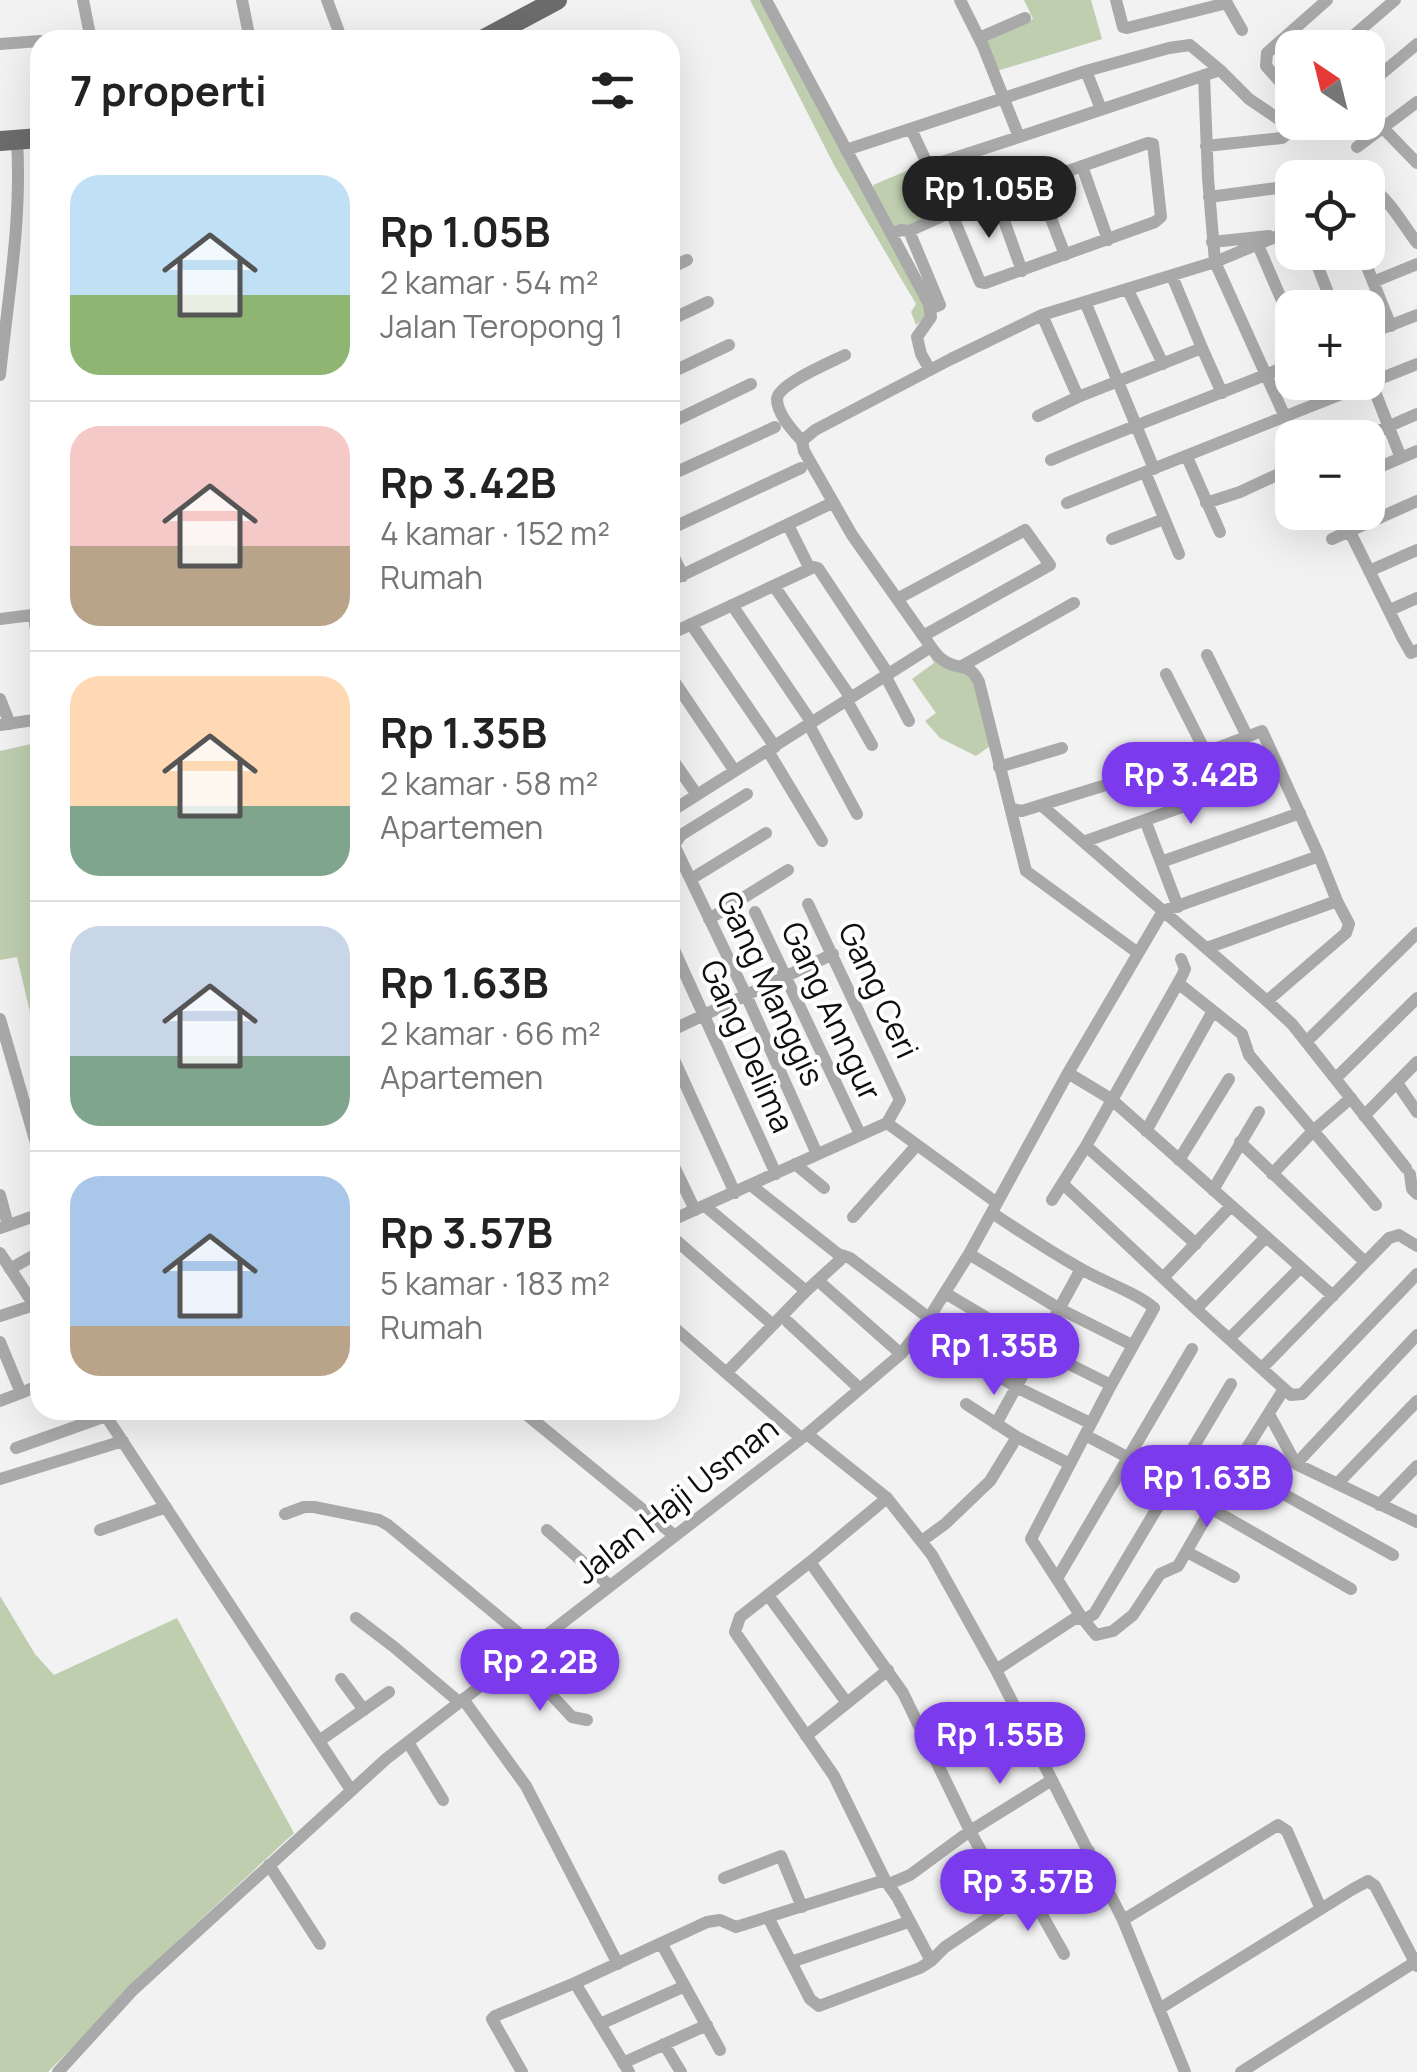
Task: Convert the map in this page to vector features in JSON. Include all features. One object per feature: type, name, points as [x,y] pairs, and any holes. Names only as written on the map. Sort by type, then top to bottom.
[{"type":"main road","points":[[501,30],[557,0]]},
{"type":"street","points":[[83,0],[88,30]]},
{"type":"street","points":[[242,0],[248,30]]},
{"type":"street","points":[[326,0],[338,30]]},
{"type":"street","points":[[766,0],[930,309],[929,321],[916,337],[930,370]]},
{"type":"street","points":[[960,0],[1004,96],[1018,138]]},
{"type":"street","points":[[1116,0],[1120,22],[1127,28],[1226,1],[1242,30]]},
{"type":"street","points":[[1292,30],[1327,0]]},
{"type":"street","points":[[1360,30],[1395,0]]},
{"type":"street","points":[[979,38],[1025,18]]},
{"type":"street","points":[[0,44],[30,42]]},
{"type":"street","points":[[1385,71],[1417,44]]},
{"type":"street","points":[[846,150],[1004,96],[1152,52],[1190,45],[1288,129],[1282,138],[1206,146]]},
{"type":"street","points":[[1275,45],[1266,53],[1266,66],[1275,75]]},
{"type":"street","points":[[912,129],[925,159],[933,165],[1220,70]]},
{"type":"street","points":[[1086,71],[1100,109]]},
{"type":"street","points":[[1204,76],[1215,262],[1285,416]]},
{"type":"street","points":[[1385,126],[1417,102]]},
{"type":"street","points":[[1385,130],[1416,160]]},
{"type":"street","points":[[0,375],[20,181],[8,140]]},
{"type":"street","points":[[1357,147],[1367,140]]},
{"type":"street","points":[[892,234],[909,230],[951,212],[1148,143],[1153,144],[1162,217],[985,284],[980,282],[951,212]]},
{"type":"street","points":[[1082,166],[1108,240]]},
{"type":"street","points":[[1037,182],[1065,255]]},
{"type":"street","points":[[1209,197],[1275,188]]},
{"type":"street","points":[[996,198],[1022,271]]},
{"type":"street","points":[[1385,200],[1417,243]]},
{"type":"street","points":[[909,230],[940,304],[930,309]]},
{"type":"street","points":[[1212,242],[1275,236]]},
{"type":"street","points":[[802,442],[815,430],[1042,316],[1215,262],[1275,239]]},
{"type":"street","points":[[1258,245],[1277,290]]},
{"type":"street","points":[[680,264],[688,260]]},
{"type":"street","points":[[1373,282],[1417,264]]},
{"type":"street","points":[[1368,270],[1391,326]]},
{"type":"street","points":[[1172,276],[1222,393]]},
{"type":"street","points":[[1128,290],[1163,364]]},
{"type":"street","points":[[680,315],[708,302]]},
{"type":"street","points":[[1086,304],[1136,424],[1179,554]]},
{"type":"street","points":[[1385,328],[1417,315]]},
{"type":"street","points":[[1042,316],[1078,397]]},
{"type":"street","points":[[680,368],[729,345]]},
{"type":"street","points":[[1038,416],[1202,348]]},
{"type":"street","points":[[845,354],[785,386],[777,402],[832,503],[927,642],[944,661],[974,672],[1026,872],[1138,953]]},
{"type":"street","points":[[1385,374],[1417,364]]},
{"type":"street","points":[[1052,460],[1275,371]]},
{"type":"street","points":[[680,418],[751,384]]},
{"type":"street","points":[[1067,504],[1321,400]]},
{"type":"street","points":[[1377,400],[1401,458]]},
{"type":"street","points":[[1385,427],[1417,414]]},
{"type":"street","points":[[680,470],[775,427]]},
{"type":"street","points":[[1385,465],[1417,452]]},
{"type":"street","points":[[1186,456],[1220,532]]},
{"type":"street","points":[[680,525],[802,468]]},
{"type":"street","points":[[1206,503],[1275,476]]},
{"type":"street","points":[[1385,515],[1417,502]]},
{"type":"street","points":[[680,577],[832,503]]},
{"type":"street","points":[[1112,539],[1164,518]]},
{"type":"street","points":[[788,526],[887,676],[909,722]]},
{"type":"street","points":[[680,806],[887,676],[927,642],[1050,565],[1025,530],[897,599]]},
{"type":"street","points":[[1332,539],[1349,530],[1411,653],[1417,650]]},
{"type":"street","points":[[1370,571],[1417,550]]},
{"type":"street","points":[[680,629],[814,569]]},
{"type":"street","points":[[774,586],[849,700],[872,745]]},
{"type":"street","points":[[1390,610],[1417,598]]},
{"type":"street","points":[[962,666],[1074,604]]},
{"type":"street","points":[[732,605],[810,724],[857,814]]},
{"type":"street","points":[[0,619],[30,616]]},
{"type":"street","points":[[692,624],[772,749],[822,841]]},
{"type":"street","points":[[1207,655],[1247,736]]},
{"type":"street","points":[[1166,674],[1206,752]]},
{"type":"street","points":[[680,690],[734,770]]},
{"type":"street","points":[[0,698],[5,725],[30,721]]},
{"type":"street","points":[[1012,809],[1022,811],[1042,805],[1262,730],[1349,924],[1346,933],[1268,1001]]},
{"type":"street","points":[[999,767],[1062,748]]},
{"type":"street","points":[[1086,841],[1279,768]]},
{"type":"street","points":[[680,770],[698,795]]},
{"type":"street","points":[[680,836],[747,794]]},
{"type":"street","points":[[1042,805],[1292,1024],[1408,1171],[1417,1194]]},
{"type":"street","points":[[1161,862],[1300,814]]},
{"type":"street","points":[[1145,820],[1178,907]]},
{"type":"street","points":[[691,879],[766,834]]},
{"type":"street","points":[[1162,911],[1319,856]]},
{"type":"street","name":"Gang Manggis","points":[[680,860],[818,1154]]},
{"type":"street","points":[[709,919],[788,870]]},
{"type":"street","points":[[1207,948],[1337,902]]},
{"type":"street","name":"Gang Ceri","points":[[808,904],[900,1100],[886,1124]]},
{"type":"street","name":"Jalan Haji Usman","points":[[58,2072],[133,1990],[350,1790],[804,1436],[901,1354],[969,1254],[1162,911]]},
{"type":"street","name":"Gang Anngur","points":[[755,912],[860,1134]]},
{"type":"street","points":[[1306,1042],[1417,933]]},
{"type":"street","points":[[680,1026],[832,954]]},
{"type":"street","points":[[1052,1200],[1185,969],[1181,959]]},
{"type":"street","name":"Gang Delima","points":[[680,963],[776,1174]]},
{"type":"street","points":[[1178,982],[1242,1034],[1249,1055],[1376,1205]]},
{"type":"street","points":[[1336,1078],[1417,998]]},
{"type":"street","points":[[1146,1131],[1213,1011]]},
{"type":"street","points":[[0,1019],[30,1122]]},
{"type":"street","points":[[1364,1116],[1417,1062]]},
{"type":"street","points":[[680,1073],[735,1194]]},
{"type":"street","points":[[1068,1073],[1111,1099],[1333,1296]]},
{"type":"street","points":[[1179,1160],[1229,1079]]},
{"type":"street","points":[[1397,1082],[1417,1112]]},
{"type":"street","points":[[1272,1174],[1351,1098]]},
{"type":"street","points":[[1214,1190],[1259,1112]]},
{"type":"street","points":[[680,1217],[886,1124],[1081,1269],[1143,1298],[1154,1308],[1031,1539],[1096,1635],[1113,1631],[1132,1615],[1160,1574],[1175,1568],[1284,1389]]},
{"type":"street","points":[[1240,1142],[1366,1262]]},
{"type":"street","points":[[853,1217],[916,1145]]},
{"type":"street","points":[[1086,1146],[1196,1244]]},
{"type":"street","points":[[795,1164],[824,1188]]},
{"type":"street","points":[[680,1175],[700,1208],[806,1291]]},
{"type":"street","points":[[1063,1184],[1291,1395],[1302,1394],[1417,1274]]},
{"type":"street","points":[[752,1186],[839,1256],[857,1264],[925,1323],[1018,1388],[1088,1429],[1168,1486],[1350,1589]]},
{"type":"street","points":[[0,1195],[4,1227],[30,1218]]},
{"type":"street","points":[[1163,1278],[1231,1206]]},
{"type":"street","points":[[1262,1368],[1394,1235],[1417,1246]]},
{"type":"street","points":[[1196,1309],[1266,1237]]},
{"type":"street","points":[[680,1244],[858,1388]]},
{"type":"street","points":[[0,1253],[30,1299]]},
{"type":"street","points":[[969,1254],[1060,1309],[1132,1345]]},
{"type":"street","points":[[726,1373],[780,1323],[839,1256]]},
{"type":"street","points":[[10,1268],[30,1257]]},
{"type":"street","points":[[1229,1339],[1300,1268]]},
{"type":"street","points":[[996,1424],[1081,1269]]},
{"type":"street","points":[[822,1285],[901,1354]]},
{"type":"street","points":[[945,1292],[1038,1349],[1110,1385]]},
{"type":"street","points":[[0,1316],[30,1311]]},
{"type":"street","points":[[680,1333],[804,1436],[887,1498],[922,1540],[996,1670],[1089,1851],[1123,1920],[1186,2072]]},
{"type":"street","points":[[1296,1464],[1417,1336]]},
{"type":"street","points":[[0,1342],[20,1393]]},
{"type":"street","points":[[1058,1578],[1192,1349]]},
{"type":"street","points":[[996,1670],[1074,1618],[1094,1614],[1231,1384]]},
{"type":"street","points":[[0,1401],[30,1389]]},
{"type":"street","points":[[1337,1484],[1417,1401]]},
{"type":"street","points":[[966,1404],[1017,1437],[1070,1464]]},
{"type":"street","points":[[1268,1414],[1296,1464],[1417,1522]]},
{"type":"street","points":[[16,1448],[86,1420]]},
{"type":"street","points":[[109,1420],[350,1790]]},
{"type":"street","points":[[533,1420],[675,1536]]},
{"type":"street","points":[[922,1540],[990,1481],[1017,1437]]},
{"type":"street","points":[[0,1479],[123,1441]]},
{"type":"street","points":[[1380,1505],[1417,1466]]},
{"type":"street","points":[[1235,1467],[1393,1555]]},
{"type":"street","points":[[887,1498],[740,1617],[735,1632],[834,1776],[931,1960]]},
{"type":"street","points":[[100,1530],[166,1507]]},
{"type":"street","points":[[285,1514],[314,1507],[379,1520],[533,1645]]},
{"type":"street","points":[[546,1530],[610,1586]]},
{"type":"street","points":[[1187,1552],[1234,1578]]},
{"type":"street","points":[[810,1562],[888,1670],[918,1721],[1010,1904]]},
{"type":"street","points":[[768,1595],[847,1703]]},
{"type":"street","points":[[356,1618],[461,1701],[526,1786],[618,1964]]},
{"type":"street","points":[[517,1658],[572,1717],[587,1720]]},
{"type":"street","points":[[806,1736],[888,1670]]},
{"type":"street","points":[[341,1679],[364,1710]]},
{"type":"street","points":[[318,1741],[389,1692]]},
{"type":"street","points":[[408,1742],[443,1800]]},
{"type":"street","points":[[522,2072],[492,2018],[504,2011],[575,1984],[714,1921],[736,1927],[910,1875],[970,1831],[1052,1780]]},
{"type":"street","points":[[1123,1920],[1278,1825],[1286,1831],[1320,1910]]},
{"type":"street","points":[[769,1918],[810,1999],[819,2006],[920,1968],[945,1947],[1089,1851]]},
{"type":"street","points":[[724,1878],[782,1856],[802,1908]]},
{"type":"street","points":[[269,1864],[320,1944]]},
{"type":"street","points":[[1159,2009],[1364,1882],[1372,1882],[1416,1964],[1241,2072]]},
{"type":"street","points":[[1029,1892],[1064,1954]]},
{"type":"street","points":[[792,1962],[908,1922]]},
{"type":"street","points":[[661,1943],[720,2050]]},
{"type":"street","points":[[575,1984],[626,2067],[706,2025]]},
{"type":"street","points":[[600,2024],[685,1986]]},
{"type":"street","points":[[664,2044],[681,2072]]},
{"type":"green space","points":[[750,0],[763,0],[926,308],[925,318],[916,325],[911,312],[916,304],[834,165]]},
{"type":"green space","points":[[1024,0],[1091,0],[1102,39],[997,71],[983,41],[1033,19]]},
{"type":"green space","points":[[923,164],[946,209],[896,230],[873,185]]},
{"type":"green space","points":[[929,654],[971,674],[990,746],[976,756],[940,738],[925,721],[936,713],[912,679],[934,663]]},
{"type":"green space","points":[[30,744],[30,1012],[17,957],[0,960],[0,751]]},
{"type":"green space","points":[[0,1596],[35,1654],[54,1675],[177,1618],[294,1833],[184,1935],[48,2072],[0,2072]]}]
